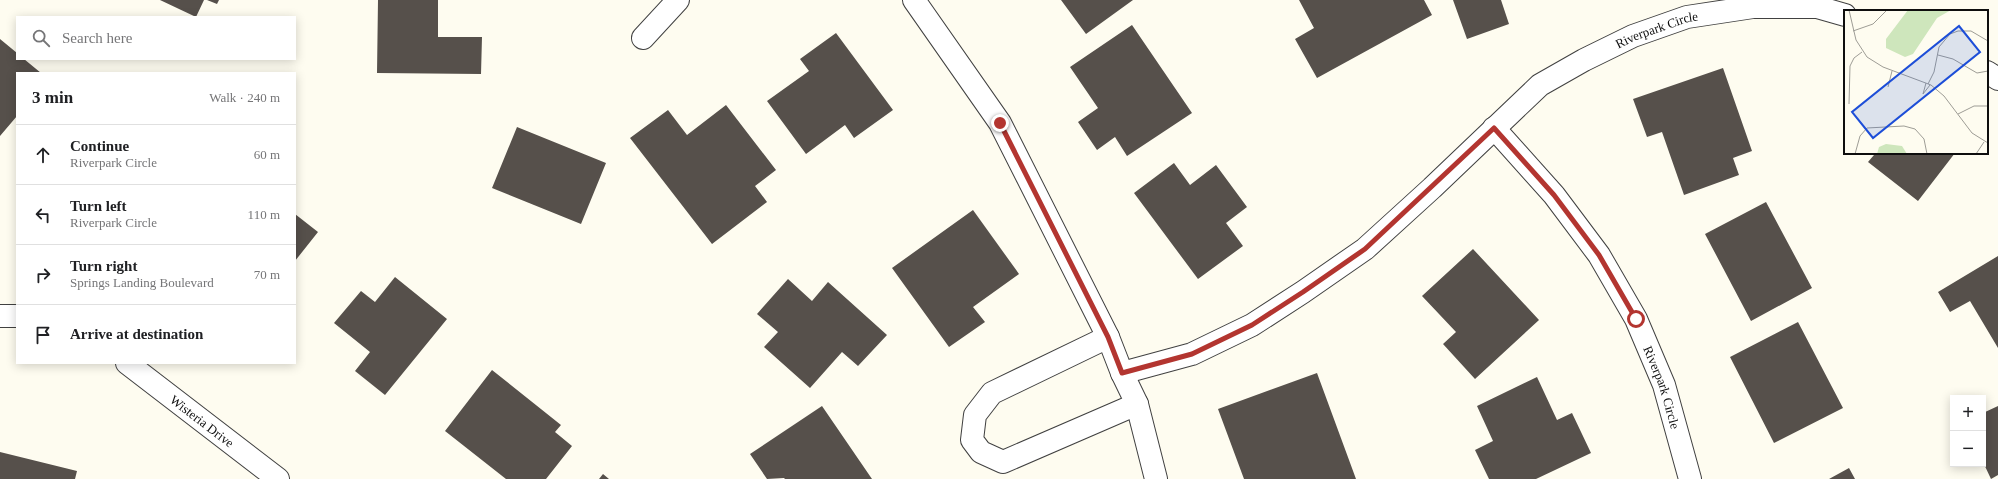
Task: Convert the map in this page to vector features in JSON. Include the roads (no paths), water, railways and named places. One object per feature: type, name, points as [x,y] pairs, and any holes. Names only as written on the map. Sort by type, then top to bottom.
[{"type":"street","points":[[643,38],[678,0]]},
{"type":"street","points":[[914,0],[1000,123],[1108,337],[1122,373],[1138,404],[1156,479]]},
{"type":"street","name":"Riverpark Circle","points":[[1122,373],[1192,354],[1252,325],[1303,292],[1365,249],[1540,86],[1584,60],[1633,36],[1687,17],[1753,7],[1817,7],[1844,16]]},
{"type":"street","points":[[1988,73],[1998,79]]},
{"type":"street","name":"Riverpark Circle","points":[[1494,128],[1554,195],[1599,255],[1636,319],[1664,385],[1690,479]]},
{"type":"street","points":[[0,316],[16,316]]},
{"type":"street","points":[[1108,337],[992,393],[975,415],[972,440],[981,452],[1003,462],[1138,404]]},
{"type":"street","name":"Wisteria Drive","points":[[128,364],[278,479]]}]
